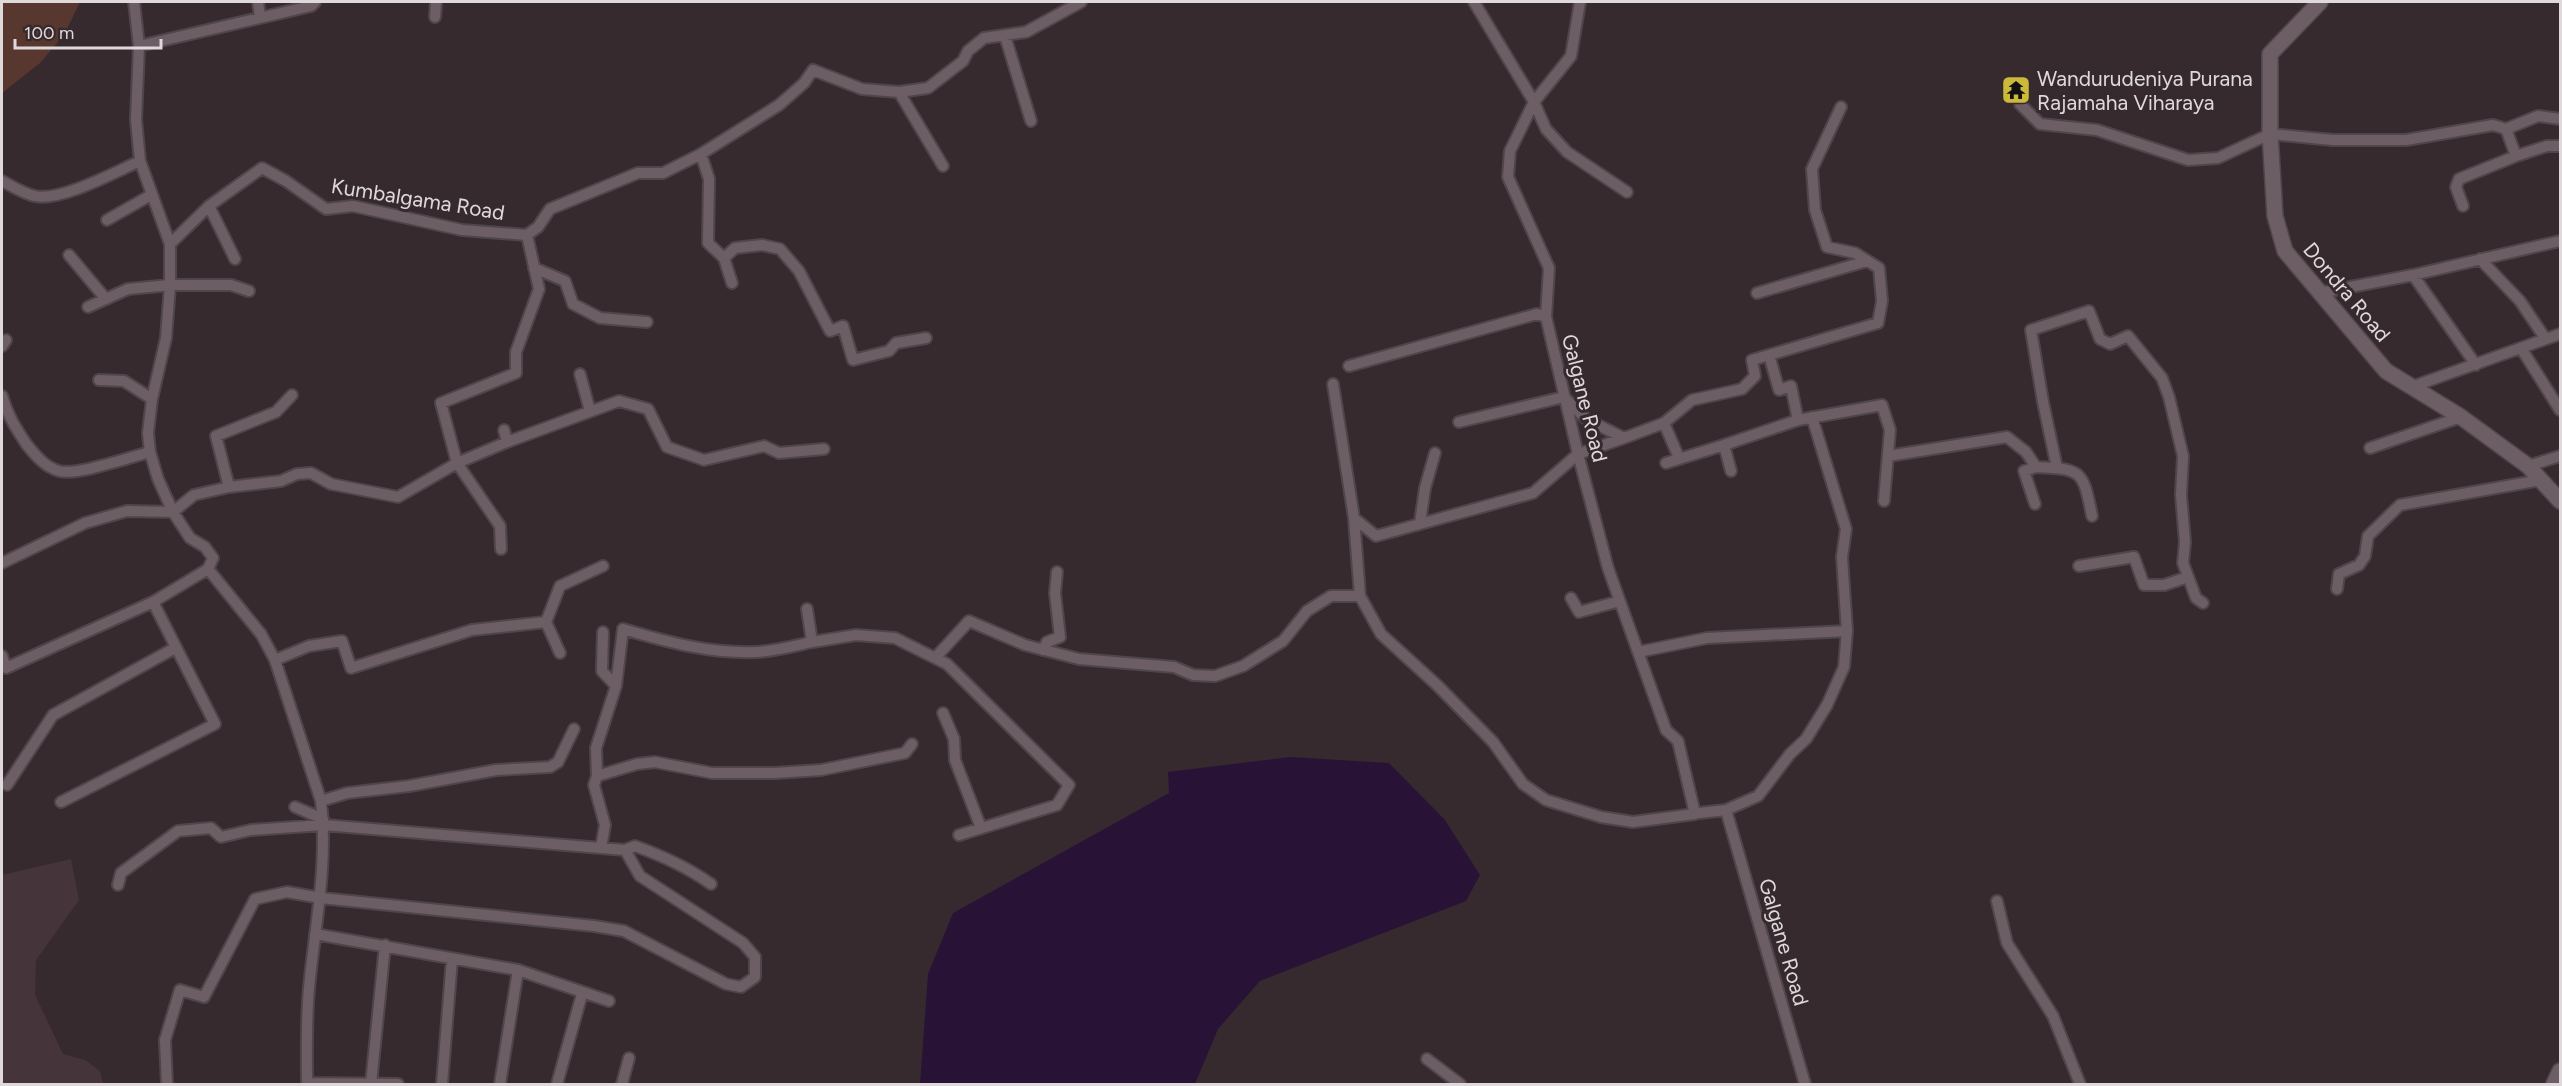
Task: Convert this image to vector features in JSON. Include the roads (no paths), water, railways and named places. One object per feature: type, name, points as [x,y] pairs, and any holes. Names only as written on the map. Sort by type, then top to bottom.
[{"type":"street","points":[[2,656],[6,668],[153,602],[208,569],[213,558],[205,547],[190,538],[173,512],[158,478],[150,452],[148,433],[152,399],[166,338],[170,244],[140,161],[136,120],[139,46],[134,2]]},
{"type":"street","points":[[258,2],[260,17]]},
{"type":"street","points":[[139,46],[311,6],[315,2]]},
{"type":"street","points":[[435,17],[436,2]]},
{"type":"street","points":[[1065,2],[1074,4],[1081,2]]},
{"type":"street","name":"Kumbalgama Road","points":[[170,244],[209,206],[262,168],[286,181],[326,209],[353,206],[462,230],[527,235],[538,227],[550,209],[638,173],[663,172],[702,154],[779,105],[804,83],[813,70],[862,89],[898,92],[928,88],[963,61],[968,51],[984,38],[1026,32],[1081,2]]},
{"type":"street","points":[[1474,2],[1534,102],[1546,129],[1567,152],[1627,192]]},
{"type":"street","name":"Galgane Road","points":[[1580,2],[1571,56],[1534,102],[1510,151],[1508,177],[1549,268],[1546,317],[1608,568],[1666,730],[1678,741],[1695,814]]},
{"type":"street","name":"Dondra Road","points":[[2320,2],[2270,54],[2270,134],[2275,216],[2285,251],[2386,371],[2461,417],[2528,466],[2560,499]]},
{"type":"street","points":[[1005,36],[1031,121]]},
{"type":"street","points":[[898,92],[943,166]]},
{"type":"street","points":[[2020,104],[2040,124],[2097,130],[2188,160],[2218,158],[2270,134],[2333,140],[2406,140],[2493,125],[2506,129],[2538,116],[2560,119]]},
{"type":"street","points":[[1354,518],[1376,536],[1420,522],[1533,493],[1578,454],[1664,423],[1692,400],[1742,389],[1755,376],[1752,360],[1878,323],[1882,301],[1879,268],[1855,253],[1827,247],[1815,210],[1812,169],[1841,107]]},
{"type":"street","points":[[2506,129],[2516,156]]},
{"type":"street","points":[[2463,206],[2456,187],[2459,179],[2516,156],[2547,146],[2560,146]]},
{"type":"street","points":[[702,154],[709,179],[708,243],[724,258],[732,283]]},
{"type":"street","points":[[2,181],[35,196],[54,197],[69,193],[140,161]]},
{"type":"street","points":[[107,220],[151,195]]},
{"type":"street","points":[[209,206],[235,260]]},
{"type":"street","points":[[501,549],[500,526],[457,463],[441,404],[516,374],[516,352],[539,289],[527,235]]},
{"type":"street","points":[[2319,294],[2560,241]]},
{"type":"street","points":[[724,258],[735,248],[762,245],[780,249],[799,271],[830,331],[843,326],[853,360],[889,351],[896,343],[926,338]]},
{"type":"street","points":[[69,255],[105,298]]},
{"type":"street","points":[[2480,259],[2520,302],[2546,338]]},
{"type":"street","points":[[1757,293],[1868,261]]},
{"type":"street","points":[[534,268],[565,281],[573,304],[600,318],[647,322]]},
{"type":"street","points":[[2413,275],[2476,365]]},
{"type":"street","points":[[88,307],[128,289],[170,285],[231,285],[249,291]]},
{"type":"street","points":[[2057,468],[2031,330],[2089,311],[2100,339],[2110,344],[2128,336],[2162,378],[2169,397],[2183,456],[2181,495],[2185,542],[2183,563],[2196,598],[2203,603]]},
{"type":"street","points":[[1348,366],[1537,314],[1546,317]]},
{"type":"street","points":[[2411,387],[2560,334]]},
{"type":"street","points":[[2521,348],[2560,410]]},
{"type":"street","points":[[1769,355],[1779,390],[1791,386],[1798,420]]},
{"type":"street","points":[[580,374],[590,411]]},
{"type":"street","points":[[99,380],[124,381],[152,399]]},
{"type":"street","points":[[1333,384],[1354,518],[1360,596],[1381,634],[1438,686],[1493,742],[1523,784],[1546,800],[1601,817],[1633,822],[1725,810],[1758,796],[1790,754],[1806,739],[1827,705],[1844,667],[1847,631],[1842,557],[1846,529],[1812,417]]},
{"type":"street","points":[[229,487],[216,436],[276,412],[292,395]]},
{"type":"street","points":[[2,396],[9,419],[34,454],[44,464],[61,472],[80,471],[150,452]]},
{"type":"street","points":[[1459,422],[1564,396],[1586,419],[1624,438]]},
{"type":"street","points":[[2,563],[85,524],[127,512],[173,512],[194,495],[229,487],[281,481],[297,474],[311,473],[331,484],[398,497],[457,463],[619,400],[648,409],[667,447],[704,460],[764,446],[779,453],[824,449]]},
{"type":"street","points":[[1666,463],[1798,420],[1882,405],[1890,430],[1884,501]]},
{"type":"street","points":[[2370,448],[2461,417]]},
{"type":"street","points":[[1664,423],[1679,458]]},
{"type":"street","points":[[504,430],[507,442]]},
{"type":"street","points":[[1888,456],[2007,437],[2026,452],[2036,467]]},
{"type":"street","points":[[1724,445],[1731,471]]},
{"type":"street","points":[[1420,522],[1425,488],[1435,453]]},
{"type":"street","points":[[2528,466],[2560,456]]},
{"type":"street","points":[[2035,504],[2024,471],[2036,467],[2069,469],[2085,483],[2092,516]]},
{"type":"street","points":[[2337,589],[2339,574],[2359,565],[2365,556],[2368,536],[2400,506],[2541,480]]},
{"type":"street","points":[[2079,566],[2134,557],[2144,585],[2164,585],[2188,578]]},
{"type":"street","points":[[560,653],[546,621],[560,586],[603,566]]},
{"type":"street","points":[[208,569],[261,634],[275,660],[321,801],[323,822],[321,898],[308,991],[307,1084],[398,1084]]},
{"type":"street","points":[[1043,650],[1047,642],[1060,637],[1055,593],[1057,572]]},
{"type":"street","points":[[935,658],[969,621],[1025,645],[1079,659],[1174,667],[1193,675],[1215,676],[1243,666],[1283,641],[1307,611],[1331,596],[1360,596]]},
{"type":"street","points":[[1571,598],[1580,612],[1620,602]]},
{"type":"street","points":[[61,802],[215,724],[153,602]]},
{"type":"street","points":[[807,609],[812,642]]},
{"type":"street","points":[[275,660],[309,646],[342,641],[351,668],[472,630],[546,621]]},
{"type":"street","points":[[601,848],[605,825],[594,785],[597,776],[596,748],[616,686],[623,629],[678,645],[712,650],[758,652],[856,635],[895,638],[947,664],[1070,785],[1058,805],[959,835]]},
{"type":"street","points":[[1638,652],[1707,638],[1847,631]]},
{"type":"street","points":[[603,632],[602,671],[616,686]]},
{"type":"street","points":[[7,785],[53,715],[176,648]]},
{"type":"street","points":[[942,713],[954,739],[955,760],[981,828]]},
{"type":"street","points":[[321,801],[348,793],[409,786],[496,770],[550,767],[558,762],[574,729]]},
{"type":"street","points":[[597,776],[637,764],[655,762],[712,773],[821,770],[905,753],[912,744]]},
{"type":"street","points":[[295,807],[323,822]]},
{"type":"street","points":[[1570,807],[1629,821],[1695,814]]},
{"type":"street","name":"Galgane Road","points":[[1725,810],[1805,1084]]},
{"type":"street","points":[[118,885],[121,873],[178,831],[211,828],[221,837],[251,830],[323,822],[625,850],[635,846],[688,868],[711,884]]},
{"type":"street","points":[[167,1084],[165,1040],[180,990],[204,997],[255,899],[287,892],[321,898],[604,927],[624,931],[726,984],[741,987],[755,977],[755,957],[743,943],[640,876],[625,850]]},
{"type":"street","points":[[1997,901],[2007,943],[2053,1016],[2080,1084]]},
{"type":"street","points":[[315,934],[518,970],[582,994],[609,1001]]},
{"type":"street","points":[[371,1084],[385,945]]},
{"type":"street","points":[[442,1084],[452,959]]},
{"type":"street","points":[[500,1084],[518,970]]},
{"type":"street","points":[[557,1084],[582,994]]},
{"type":"street","points":[[622,1084],[629,1058]]},
{"type":"street","points":[[1427,1059],[1460,1084]]},
{"type":"street","points":[[2554,1084],[2560,1071]]},
{"type":"place","name":"Wandurudeniya Purana Rajamaha Viharaya","points":[[2016,90]]}]
